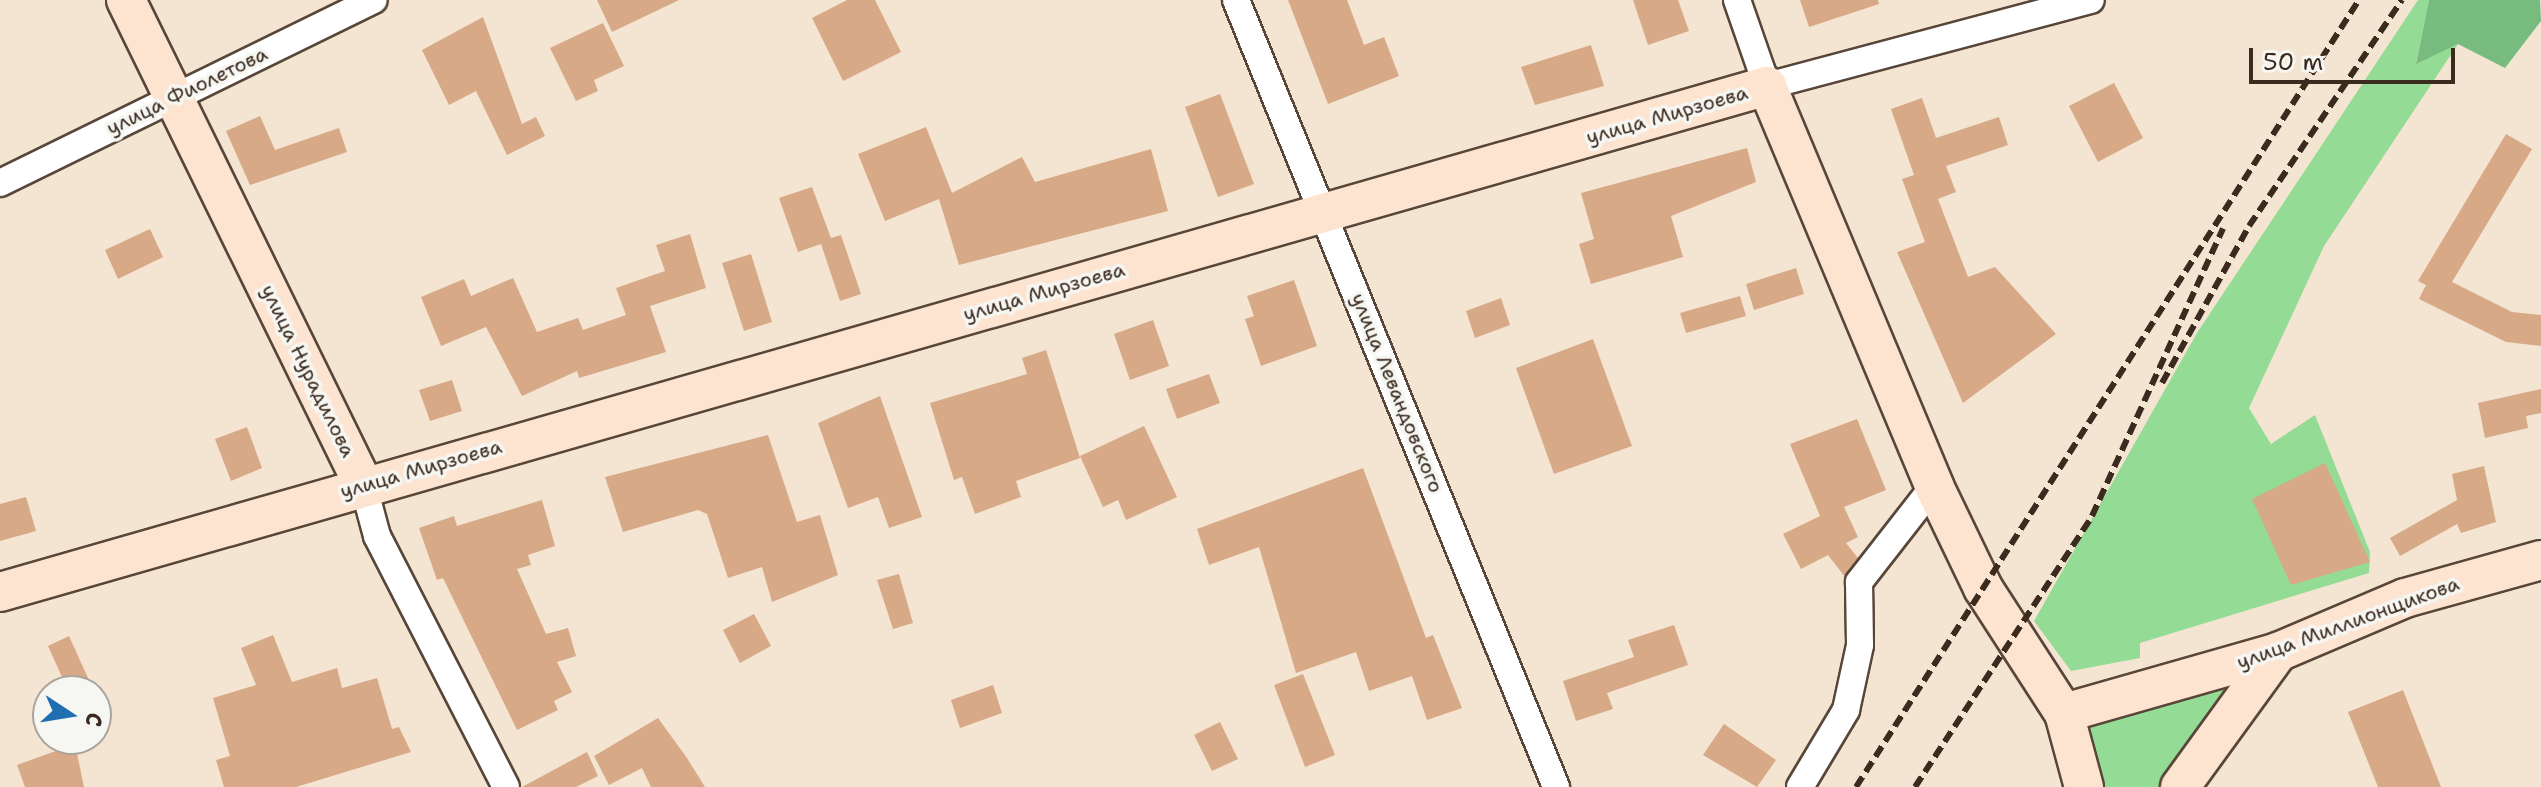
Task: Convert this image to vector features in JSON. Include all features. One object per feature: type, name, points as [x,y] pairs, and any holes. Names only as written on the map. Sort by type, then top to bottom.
[{"type":"street","name":"улица Нурадилова","points":[[126,0],[363,484],[377,536],[506,787]]},
{"type":"street","name":"улица Фиолетова","points":[[0,183],[374,0]]},
{"type":"street","name":"улица Левандовского","points":[[1236,0],[1326,212],[1556,787]]},
{"type":"street","points":[[1737,0],[1767,86],[1934,486],[1983,588],[2064,713],[2084,787]]},
{"type":"street","name":"улица Мирзоева","points":[[0,592],[363,484],[1767,86],[2091,0]]},
{"type":"street","points":[[1800,787],[1846,710],[1860,645],[1859,582],[1934,486]]},
{"type":"street","name":"улица Миллионщикова","points":[[2064,713],[2278,652],[2405,598],[2541,560]]},
{"type":"street","points":[[2180,787],[2278,652]]},
{"type":"green space","points":[[2418,0],[2429,0],[2416,63],[2458,44],[2324,246],[2249,408],[2271,444],[2315,415],[2370,552],[2369,573],[2140,643],[2140,658],[2071,671],[2034,621],[2197,333]]},
{"type":"green space","points":[[2429,0],[2540,0],[2541,21],[2505,68],[2458,44],[2416,64]]},
{"type":"green space","points":[[2278,652],[2180,787],[2084,787],[2064,713]]},
{"type":"building","points":[[597,0],[679,0],[612,32]]},
{"type":"building","points":[[847,0],[875,0],[901,52],[843,81],[812,18]]},
{"type":"building","points":[[1288,0],[1347,0],[1364,45],[1384,37],[1399,76],[1328,104]]},
{"type":"building","points":[[1633,0],[1678,0],[1689,31],[1648,45]]},
{"type":"building","points":[[1800,0],[1878,0],[1879,4],[1809,27]]},
{"type":"building","points":[[483,17],[522,124],[536,117],[545,136],[507,155],[476,91],[449,105],[422,50]]},
{"type":"building","points":[[603,23],[624,66],[594,80],[598,91],[576,101],[550,48]]},
{"type":"building","points":[[1591,45],[1604,86],[1535,105],[1521,67]]},
{"type":"building","points":[[2114,83],[2143,138],[2098,162],[2069,106]]},
{"type":"building","points":[[1220,94],[1254,184],[1218,197],[1185,107]]},
{"type":"building","points":[[1922,98],[1936,138],[1999,117],[2008,145],[1946,166],[1956,192],[1938,199],[1968,277],[1995,267],[2056,334],[1963,403],[1897,252],[1925,242],[1902,179],[1914,175],[1891,109]]},
{"type":"building","points":[[260,116],[275,150],[339,128],[347,152],[250,185],[226,131]]},
{"type":"building","points":[[926,127],[952,193],[1022,157],[1035,182],[1151,149],[1168,211],[959,265],[939,199],[885,221],[858,154]]},
{"type":"building","points":[[2506,134],[2532,149],[2452,282],[2512,312],[2541,315],[2541,346],[2506,342],[2419,299],[2426,285],[2418,281]]},
{"type":"building","points":[[1747,148],[1756,182],[1671,216],[1683,257],[1591,284],[1579,244],[1594,239],[1581,193]]},
{"type":"building","points":[[812,187],[831,238],[841,235],[861,294],[840,301],[821,244],[798,252],[779,198]]},
{"type":"building","points":[[150,229],[163,257],[118,279],[105,250]]},
{"type":"building","points":[[690,234],[706,288],[650,306],[666,352],[579,378],[577,371],[522,396],[486,327],[441,346],[421,297],[464,279],[471,296],[513,278],[537,332],[578,318],[583,330],[626,315],[616,288],[665,271],[656,245]]},
{"type":"building","points":[[751,254],[772,322],[744,331],[722,263]]},
{"type":"building","points":[[1796,268],[1804,294],[1754,310],[1746,284]]},
{"type":"building","points":[[1294,280],[1317,346],[1261,366],[1245,319],[1254,316],[1247,296]]},
{"type":"building","points":[[1740,296],[1746,316],[1686,333],[1680,313]]},
{"type":"building","points":[[1501,298],[1510,325],[1475,338],[1466,311]]},
{"type":"building","points":[[1153,320],[1169,366],[1130,380],[1114,334]]},
{"type":"building","points":[[1593,339],[1632,446],[1554,474],[1516,368]]},
{"type":"building","points":[[1046,350],[1080,458],[1016,481],[1021,497],[975,514],[962,477],[954,480],[930,403],[1027,374],[1022,358]]},
{"type":"building","points":[[1209,374],[1220,403],[1177,419],[1166,389]]},
{"type":"building","points":[[452,380],[462,411],[430,421],[419,390]]},
{"type":"building","points":[[2541,389],[2541,413],[2526,416],[2528,428],[2485,438],[2478,403]]},
{"type":"building","points":[[880,396],[922,517],[889,528],[878,497],[848,508],[818,423]]},
{"type":"building","points":[[1857,419],[1886,490],[1844,507],[1858,537],[1846,543],[1858,558],[1845,577],[1828,555],[1801,569],[1783,534],[1820,516],[1790,444]]},
{"type":"building","points":[[1144,426],[1177,497],[1126,520],[1118,500],[1103,507],[1080,456]]},
{"type":"building","points":[[247,427],[262,468],[231,481],[215,439]]},
{"type":"building","points":[[768,435],[797,522],[820,515],[838,575],[772,602],[762,567],[728,578],[707,514],[698,510],[623,532],[605,477]]},
{"type":"building","points":[[2325,463],[2370,562],[2291,585],[2252,499]]},
{"type":"building","points":[[2484,466],[2496,522],[2461,533],[2457,524],[2400,556],[2390,538],[2457,500],[2452,474]]},
{"type":"building","points":[[1363,468],[1426,638],[1433,635],[1462,708],[1427,720],[1412,676],[1369,691],[1356,652],[1296,673],[1259,547],[1209,565],[1197,529]]},
{"type":"building","points":[[26,497],[36,531],[0,541],[0,504]]},
{"type":"building","points":[[542,500],[555,546],[528,555],[531,565],[517,569],[546,634],[568,628],[576,656],[557,662],[572,692],[554,701],[558,710],[517,730],[443,578],[437,580],[419,528],[454,516],[457,526]]},
{"type":"building","points":[[899,574],[913,623],[893,629],[877,580]]},
{"type":"building","points":[[754,614],[771,646],[740,663],[723,630]]},
{"type":"building","points":[[1674,625],[1688,665],[1607,693],[1613,709],[1576,721],[1563,681],[1634,657],[1628,640]]},
{"type":"building","points":[[273,635],[292,682],[337,668],[342,688],[377,678],[392,729],[399,727],[411,752],[296,787],[224,787],[216,760],[230,756],[213,698],[256,685],[241,648]]},
{"type":"building","points":[[69,636],[87,675],[61,675],[48,646]]},
{"type":"building","points":[[1303,674],[1335,755],[1305,767],[1274,685]]},
{"type":"building","points":[[993,685],[1002,713],[960,728],[951,700]]},
{"type":"building","points":[[2403,690],[2441,787],[2378,787],[2348,712]]},
{"type":"building","points":[[658,718],[705,787],[651,787],[642,768],[609,785],[594,756]]},
{"type":"building","points":[[1220,722],[1238,759],[1212,771],[1194,735]]},
{"type":"building","points":[[1724,724],[1776,760],[1757,787],[1703,755]]},
{"type":"building","points":[[587,752],[598,776],[576,787],[522,787]]},
{"type":"building","points":[[45,755],[77,755],[84,787],[25,787],[17,765]]},
{"type":"railway","points":[[1856,787],[2359,0]]},
{"type":"railway","points":[[2162,383],[2249,226],[2402,0]]},
{"type":"railway","points":[[1915,787],[2092,516],[2223,228]]}]
